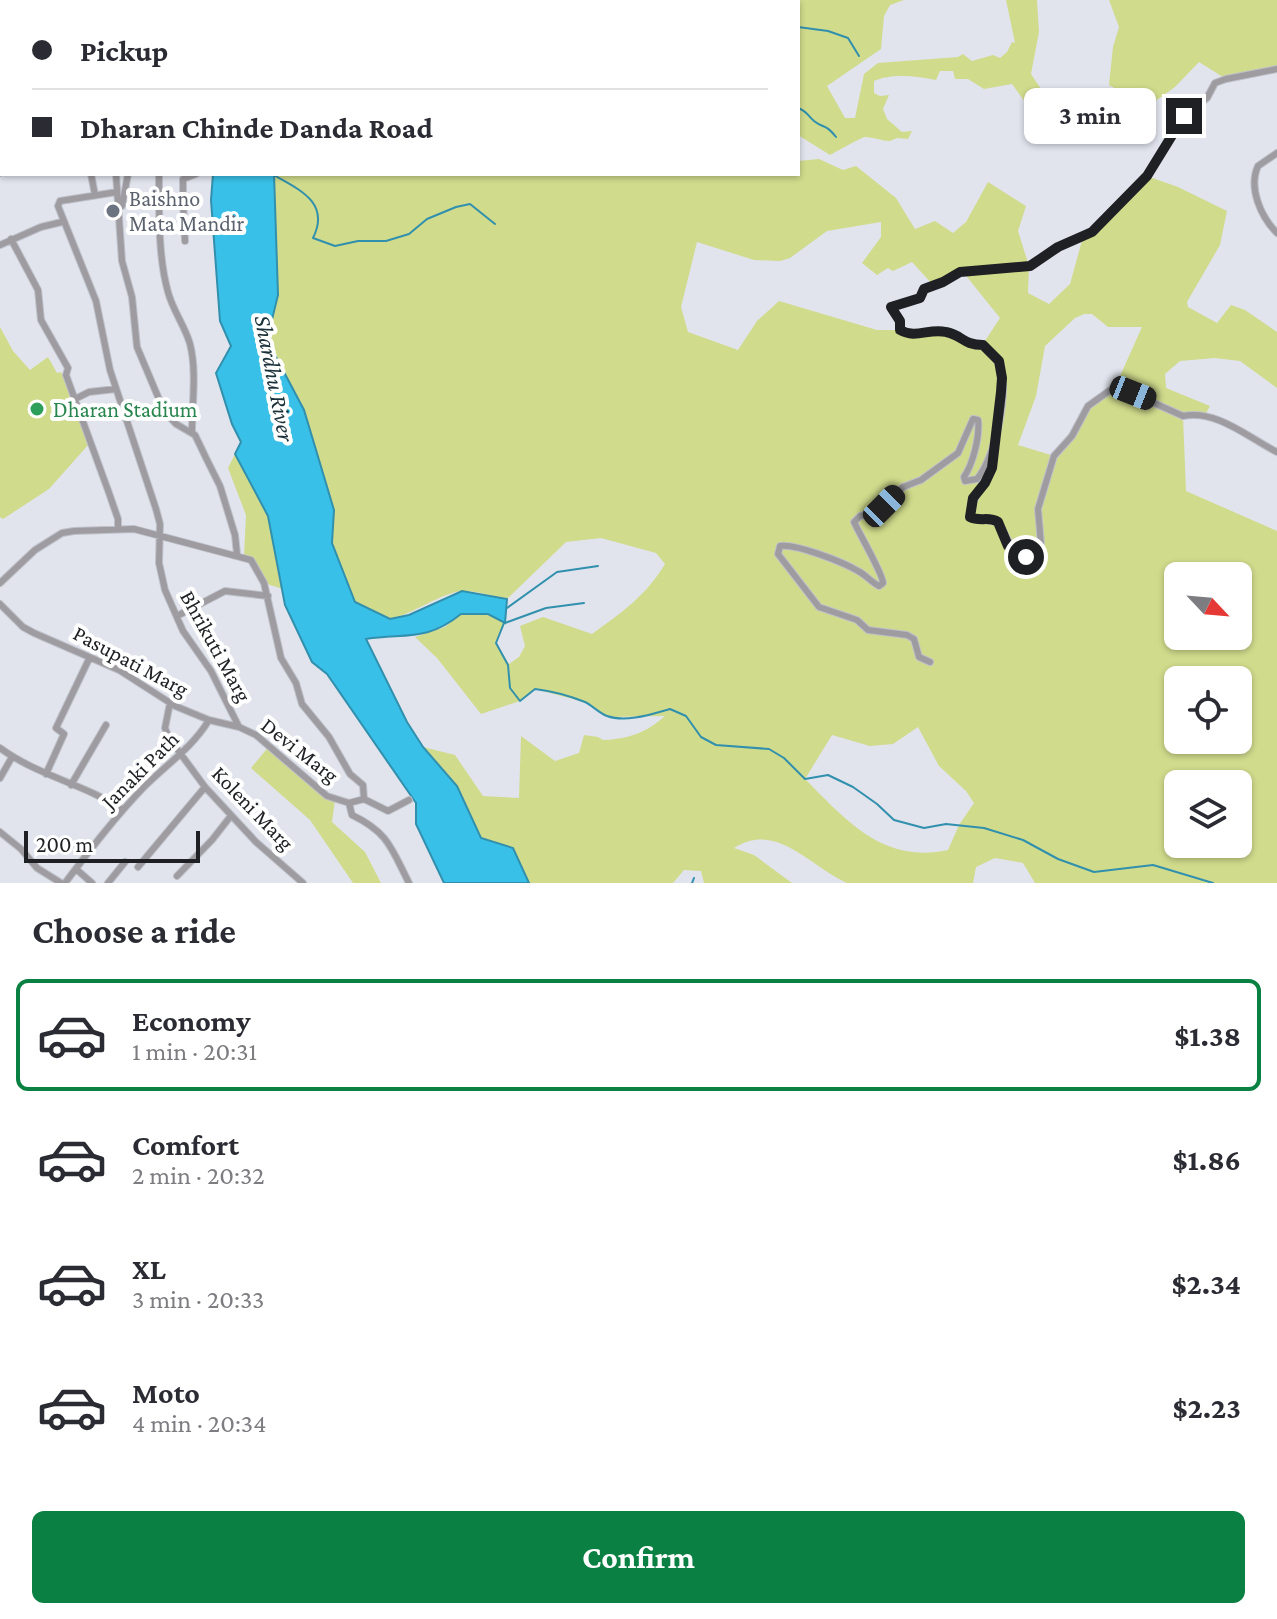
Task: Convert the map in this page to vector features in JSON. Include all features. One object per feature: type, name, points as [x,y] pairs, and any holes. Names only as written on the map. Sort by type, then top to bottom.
[{"type":"street","points":[[1277,69],[1215,83],[1207,98],[1184,116],[1147,176],[1092,232],[1058,247],[1030,266],[960,272],[924,289],[920,298],[891,307],[900,321],[900,330],[908,335],[949,332],[969,344],[983,345],[999,361],[1002,378],[992,468],[973,498],[970,517],[998,522],[1008,546],[1026,557],[1034,557],[1041,544],[1038,509],[1054,456],[1072,436],[1088,406],[1116,386],[1183,416],[1195,413],[1222,423],[1277,452]]},
{"type":"street","points":[[1277,153],[1258,166],[1255,182],[1259,209],[1277,233]]},
{"type":"street","points":[[91,176],[95,195]]},
{"type":"street","points":[[116,176],[122,261],[132,297],[137,347],[144,370],[164,411],[176,424],[192,432]]},
{"type":"street","points":[[121,214],[128,176]]},
{"type":"street","points":[[159,176],[166,288],[190,343],[192,432],[220,486],[235,535],[237,554]]},
{"type":"street","points":[[185,241],[183,179],[191,176]]},
{"type":"street","points":[[0,245],[62,222],[58,206],[60,201],[117,192]]},
{"type":"street","points":[[161,204],[183,200]]},
{"type":"street","name":"Bhrikuti Marg","points":[[62,222],[96,301],[116,389],[156,509],[160,524],[161,576],[183,631],[211,671],[239,727]]},
{"type":"street","points":[[11,239],[38,290],[41,320],[68,368],[66,375],[114,506],[118,528]]},
{"type":"street","points":[[75,399],[89,392],[116,389]]},
{"type":"street","points":[[930,662],[919,657],[914,639],[907,635],[868,630],[857,620],[819,607],[778,554],[780,546],[788,545],[828,557],[859,571],[879,586],[883,583],[883,577],[854,522],[860,516],[874,513],[903,487],[921,480],[958,453],[973,419],[978,420],[979,429],[972,465],[964,477],[965,481],[977,479],[992,455]]},
{"type":"street","points":[[0,583],[35,550],[62,533],[118,528],[237,554],[251,560],[264,583],[281,658],[296,683],[302,704],[329,737],[350,774],[363,785],[364,799],[383,809],[395,809],[409,800]]},
{"type":"street","points":[[177,616],[225,591],[268,596]]},
{"type":"street","name":"Pasupati Marg","points":[[0,604],[23,627],[119,670],[170,703],[209,720],[239,727]]},
{"type":"street","points":[[46,774],[64,734],[56,728],[89,659]]},
{"type":"street","name":"Koleni Marg","points":[[170,703],[165,728],[205,787],[230,817],[303,883]]},
{"type":"street","name":"Janaki Path","points":[[63,883],[123,810],[182,754],[209,720]]},
{"type":"street","points":[[71,785],[106,725]]},
{"type":"street","name":"Devi Marg","points":[[239,727],[270,745],[318,792],[349,803],[364,799]]},
{"type":"street","points":[[0,748],[46,774],[104,797],[123,810]]},
{"type":"street","points":[[0,778],[12,757]]},
{"type":"street","points":[[138,867],[205,787]]},
{"type":"street","points":[[349,803],[352,815],[385,836],[409,883]]},
{"type":"street","points":[[177,876],[230,817]]},
{"type":"street","points":[[0,832],[21,849],[37,868],[63,883]]},
{"type":"street","points":[[108,883],[125,862]]},
{"type":"street","points":[[76,869],[92,883]]},
{"type":"green space","points":[[800,0],[904,0],[890,5],[884,16],[881,49],[827,86],[845,118],[855,118],[864,74],[878,63],[958,57],[963,54],[972,61],[993,55],[1000,58],[1012,42],[1015,43],[1006,0],[1037,0],[1039,32],[1031,74],[1041,89],[1030,109],[1012,84],[984,89],[968,79],[955,79],[953,71],[940,71],[936,80],[905,76],[881,78],[874,81],[874,93],[889,95],[883,109],[887,119],[902,132],[912,131],[908,139],[890,141],[865,137],[830,155],[800,136]]},
{"type":"green space","points":[[1109,0],[1277,0],[1277,69],[1226,79],[1199,62],[1175,87],[1147,107],[1109,85],[1113,47],[1119,27]]},
{"type":"green space","points":[[819,159],[843,170],[856,166],[896,198],[915,229],[935,221],[953,233],[966,222],[988,182],[1026,206],[1018,231],[1029,266],[1028,293],[1049,304],[1070,284],[1083,237],[1147,176],[1227,211],[1220,245],[1187,302],[1188,307],[1217,323],[1231,305],[1245,310],[1277,332],[1277,388],[1240,361],[1215,358],[1180,361],[1165,374],[1166,388],[1210,406],[1204,417],[1183,416],[1186,491],[1277,531],[1277,883],[1035,883],[1023,863],[995,858],[976,867],[973,883],[847,883],[792,849],[764,840],[749,841],[734,848],[754,855],[792,883],[704,883],[701,871],[684,870],[673,883],[529,883],[513,848],[481,838],[457,786],[423,747],[455,755],[483,796],[519,798],[521,736],[555,761],[579,753],[584,735],[603,740],[621,738],[644,731],[665,716],[609,717],[584,702],[535,689],[520,701],[481,714],[437,658],[415,637],[445,627],[461,614],[488,614],[505,623],[496,643],[509,664],[519,657],[525,646],[520,626],[543,617],[592,634],[641,595],[665,564],[656,553],[601,538],[566,542],[507,599],[462,591],[390,619],[355,602],[331,543],[334,510],[304,410],[267,340],[278,295],[274,176],[800,176],[800,161]],"holes":[[[881,222],[881,237],[862,263],[877,275],[888,268],[893,271],[912,262],[933,285],[963,272],[1000,318],[983,344],[941,331],[909,335],[900,330],[877,330],[779,301],[757,321],[738,350],[688,332],[681,307],[697,242],[754,260],[780,261],[790,258],[827,231]],[[1092,314],[1108,327],[1142,327],[1116,385],[1084,412],[1072,436],[1054,456],[1018,445],[1036,396],[1045,346],[1075,318]],[[918,727],[939,766],[966,791],[974,803],[959,825],[948,850],[925,853],[885,845],[852,824],[805,779],[832,735],[870,746],[893,744]]]},
{"type":"green space","name":"Dharan Stadium","points":[[0,327],[13,351],[30,370],[48,357],[57,373],[61,372],[89,444],[49,489],[3,519],[0,517]]},
{"type":"green space","points":[[235,454],[268,516],[283,589],[264,583],[257,569],[244,556],[246,515],[228,468]]},
{"type":"green space","points":[[270,745],[335,800],[332,822],[365,852],[381,883],[353,883],[310,820],[251,768]]},
{"type":"water","name":"Shardhu River","points":[[213,176],[274,176],[278,295],[267,340],[304,410],[334,510],[332,543],[355,602],[390,619],[409,615],[462,591],[507,599],[505,623],[488,614],[461,614],[426,633],[366,639],[407,722],[423,747],[457,786],[481,838],[513,848],[529,883],[444,883],[416,824],[416,803],[327,674],[312,662],[285,605],[268,516],[235,454],[241,442],[216,373],[231,346],[220,321],[211,200]]},
{"type":"waterway","points":[[800,27],[828,31],[848,38],[859,56]]},
{"type":"waterway","points":[[800,109],[836,137]]},
{"type":"waterway","points":[[276,176],[301,191],[315,206],[318,215],[313,238],[335,246],[358,241],[386,241],[409,234],[427,219],[470,204],[495,224]]},
{"type":"waterway","points":[[507,608],[557,572],[598,566]]},
{"type":"waterway","points":[[505,623],[546,608],[584,603]]},
{"type":"waterway","points":[[504,623],[496,643],[508,665],[510,688],[520,701],[535,689],[579,700],[614,718],[639,717],[670,709],[686,716],[701,737],[716,745],[769,749],[784,758],[805,779],[828,775],[853,787],[894,820],[924,828],[946,824],[984,828],[1023,840],[1058,859],[1094,872],[1153,865],[1213,883]]},
{"type":"waterway","points":[[692,883],[694,878]]},
{"type":"place","name":"Baishno Mata Mandir","points":[[113,211]]},
{"type":"place","name":"Dharan Stadium","points":[[37,409]]},
{"type":"route","points":[[1026,557],[1008,546],[998,522],[970,517],[973,498],[992,468],[1002,378],[999,361],[983,345],[969,344],[949,332],[908,335],[900,330],[900,321],[891,307],[920,298],[924,289],[960,272],[1030,266],[1058,247],[1092,232],[1147,176],[1184,116]]}]
